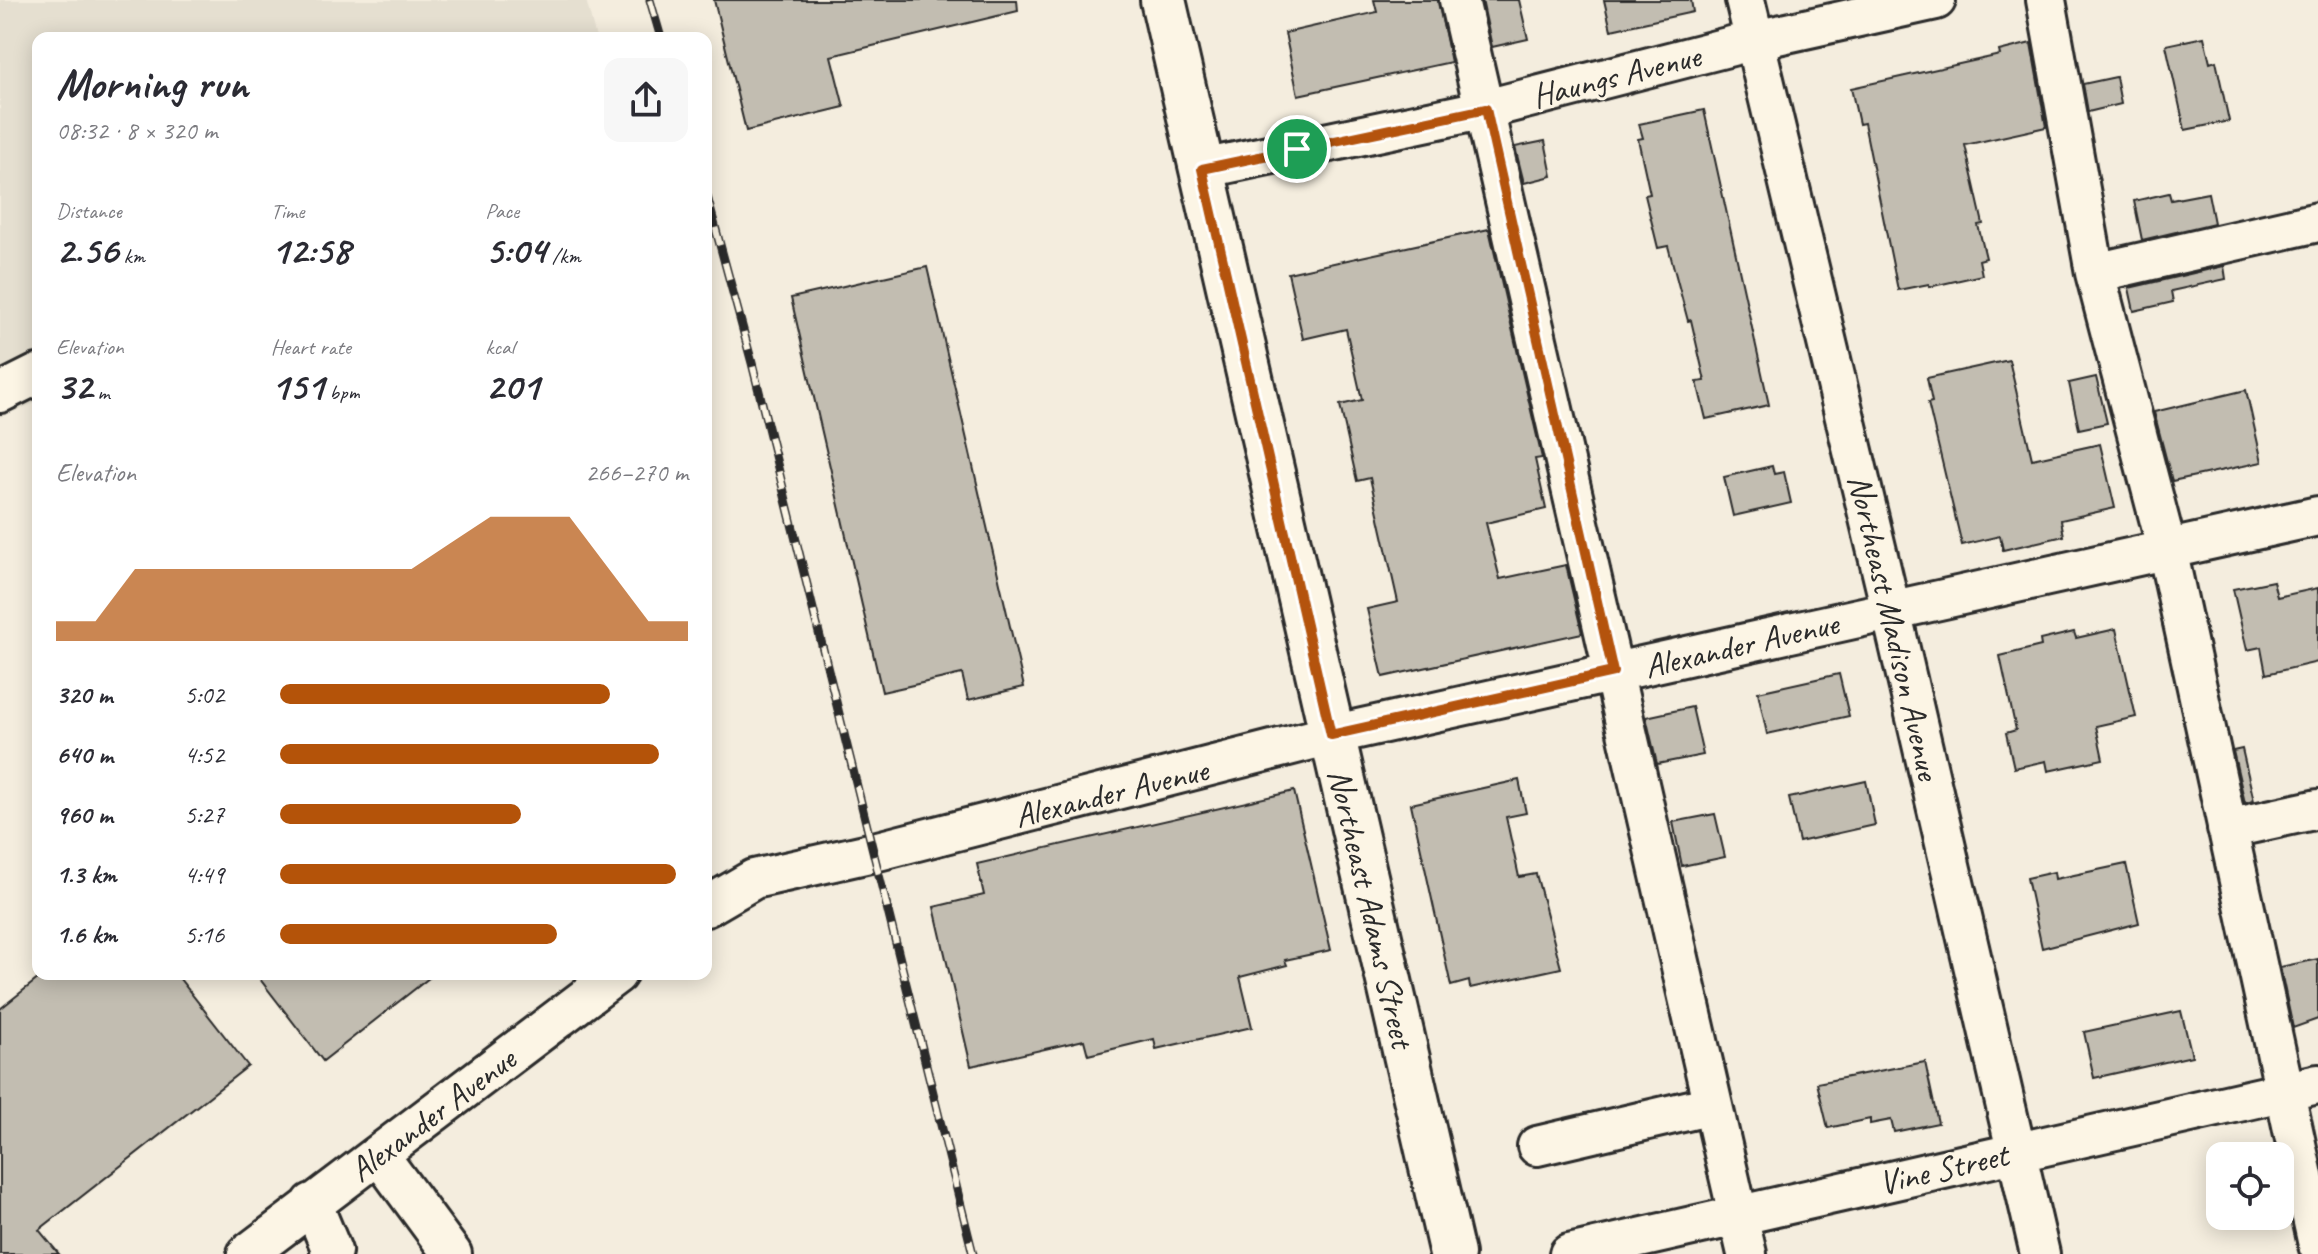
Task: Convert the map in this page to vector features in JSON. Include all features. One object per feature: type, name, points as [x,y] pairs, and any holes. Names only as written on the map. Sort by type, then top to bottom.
[{"type":"main road","name":"Northeast Adams Street","points":[[1163,0],[1452,1254]]},
{"type":"street","points":[[1459,0],[1747,1254]]},
{"type":"street","name":"Northeast Madison Avenue","points":[[1745,0],[1891,610],[2040,1254]]},
{"type":"street","name":"Haungs Avenue","points":[[1202,169],[1486,109],[1755,40],[1936,0]]},
{"type":"street","points":[[2046,0],[2095,273],[2167,549],[2227,829],[2301,1088],[2318,1245]]},
{"type":"street","points":[[2095,273],[2318,222]]},
{"type":"street","points":[[0,393],[32,377]]},
{"type":"street","name":"Alexander Avenue","points":[[712,904],[754,879],[889,849],[1331,735],[2318,516]]},
{"type":"street","points":[[2227,829],[2318,809]]},
{"type":"street","name":"Alexander Avenue","points":[[247,1254],[609,980]]},
{"type":"street","name":"Vine Street","points":[[1569,1254],[2301,1088]]},
{"type":"street","points":[[1537,1146],[1712,1105]]},
{"type":"street","points":[[379,1155],[452,1254]]},
{"type":"street","points":[[312,1203],[332,1251],[330,1254]]},
{"type":"shaded area","points":[[0,0],[586,0],[594,32],[32,32],[32,404],[0,417]]},
{"type":"building","points":[[714,0],[1017,0],[1018,11],[831,56],[844,107],[746,131]]},
{"type":"building","points":[[1374,0],[1438,0],[1451,62],[1298,95],[1285,33],[1377,12]]},
{"type":"building","points":[[1482,0],[1519,0],[1528,39],[1492,47]]},
{"type":"building","points":[[1604,0],[1691,0],[1693,12],[1611,30]]},
{"type":"building","points":[[2204,37],[2210,63],[2216,61],[2229,121],[2185,130],[2166,45]]},
{"type":"building","points":[[2031,43],[2046,127],[1965,145],[1983,224],[1978,225],[1986,258],[1979,260],[1982,275],[1929,287],[1929,284],[1898,290],[1864,123],[1859,124],[1851,88],[2000,55],[1999,51]]},
{"type":"building","points":[[2116,77],[2121,104],[2088,112],[2083,84]]},
{"type":"building","points":[[1704,110],[1769,405],[1706,419],[1697,382],[1705,381],[1691,320],[1688,321],[1668,246],[1658,248],[1645,195],[1650,194],[1638,139],[1643,138],[1639,124]]},
{"type":"building","points":[[1545,141],[1552,176],[1524,183],[1515,147]]},
{"type":"building","points":[[2169,193],[2171,200],[2208,193],[2214,223],[2142,240],[2134,201]]},
{"type":"building","points":[[1489,229],[1542,458],[1535,459],[1546,509],[1486,523],[1500,579],[1566,565],[1582,633],[1383,677],[1367,609],[1398,602],[1370,478],[1357,481],[1340,405],[1362,400],[1346,329],[1303,339],[1288,273]]},
{"type":"building","points":[[2224,266],[2226,279],[2171,291],[2173,302],[2134,311],[2129,288]]},
{"type":"building","points":[[927,267],[1024,687],[968,700],[962,674],[882,692],[791,298]]},
{"type":"building","points":[[2009,360],[2032,459],[2100,444],[2115,508],[2061,520],[2064,536],[2003,550],[2000,536],[1962,545],[1928,403],[1932,402],[1927,378]]},
{"type":"building","points":[[2096,377],[2107,423],[2079,429],[2069,383]]},
{"type":"building","points":[[2246,390],[2262,462],[2172,481],[2154,412]]},
{"type":"building","points":[[1772,466],[1774,474],[1784,472],[1791,503],[1733,516],[1724,477]]},
{"type":"building","points":[[2273,581],[2277,597],[2318,588],[2318,662],[2266,674],[2261,647],[2247,650],[2233,589]]},
{"type":"building","points":[[2116,629],[2136,717],[2096,726],[2103,759],[2048,771],[2046,761],[2014,768],[2006,733],[2016,730],[2000,656],[2041,646],[2040,640],[2074,632],[2076,638]]},
{"type":"building","points":[[1839,674],[1849,716],[1767,734],[1758,692]]},
{"type":"building","points":[[1692,707],[1703,755],[1657,764],[1646,717]]},
{"type":"building","points":[[2242,749],[2254,801],[2245,803],[2233,751]]},
{"type":"building","points":[[1519,780],[1526,813],[1506,817],[1519,877],[1536,874],[1561,968],[1470,988],[1469,981],[1451,986],[1411,804]]},
{"type":"building","points":[[1866,781],[1875,825],[1799,842],[1789,798]]},
{"type":"building","points":[[1294,791],[1331,950],[1285,960],[1287,965],[1240,977],[1252,1027],[1156,1049],[1154,1039],[1088,1055],[1084,1040],[971,1066],[934,907],[984,895],[977,864]]},
{"type":"building","points":[[1715,814],[1725,857],[1682,866],[1673,822]]},
{"type":"building","points":[[2126,864],[2139,923],[2042,948],[2027,878],[2054,872],[2055,879]]},
{"type":"building","points":[[2318,959],[2318,1019],[2293,1028],[2280,967]]},
{"type":"building","points":[[36,980],[181,980],[248,1066],[39,1230],[59,1254],[0,1254],[0,1009]]},
{"type":"building","points":[[261,980],[426,980],[323,1061]]},
{"type":"building","points":[[2181,1011],[2192,1056],[2094,1078],[2084,1032]]},
{"type":"building","points":[[1925,1062],[1938,1123],[1894,1132],[1891,1120],[1870,1124],[1870,1119],[1828,1128],[1817,1083]]},
{"type":"railway","points":[[650,0],[659,32]]},
{"type":"railway","points":[[712,215],[752,363],[973,1254]]},
{"type":"route","points":[[1486,109],[1613,672],[1331,735],[1202,169],[1297,149],[1486,109]]}]
